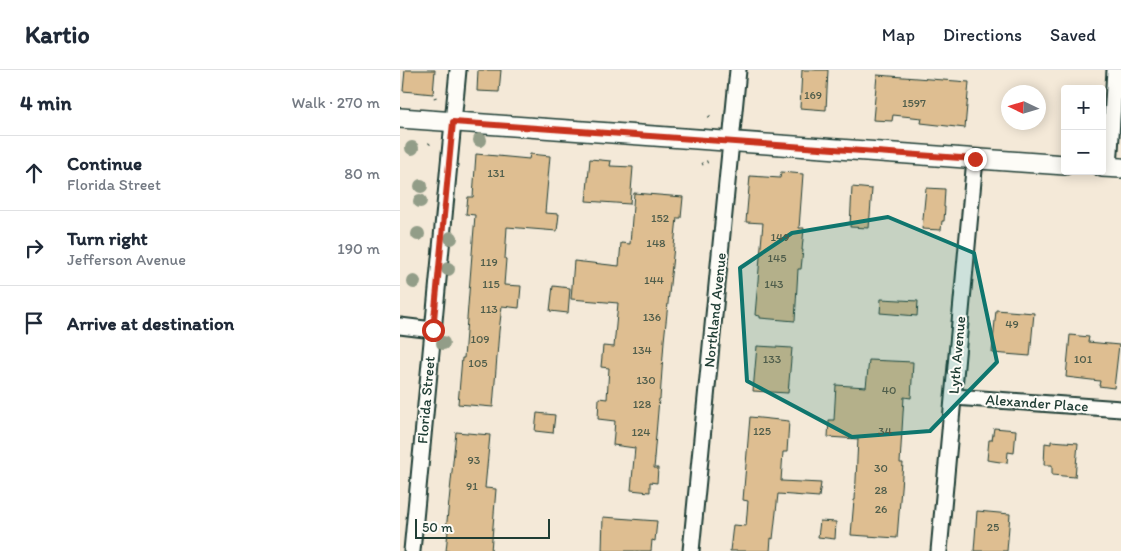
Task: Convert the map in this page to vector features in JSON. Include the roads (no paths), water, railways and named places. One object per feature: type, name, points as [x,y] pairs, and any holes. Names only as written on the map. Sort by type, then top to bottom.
[{"type":"street","name":"Florida Street","points":[[412,551],[458,70]]},
{"type":"street","name":"Northland Avenue","points":[[691,551],[738,70]]},
{"type":"street","points":[[1111,168],[1115,70]]},
{"type":"street","points":[[400,118],[1061,165]]},
{"type":"street","name":"Lyth Avenue","points":[[939,551],[975,159]]},
{"type":"street","points":[[400,326],[433,330]]},
{"type":"street","name":"Alexander Place","points":[[954,396],[1121,409]]}]
